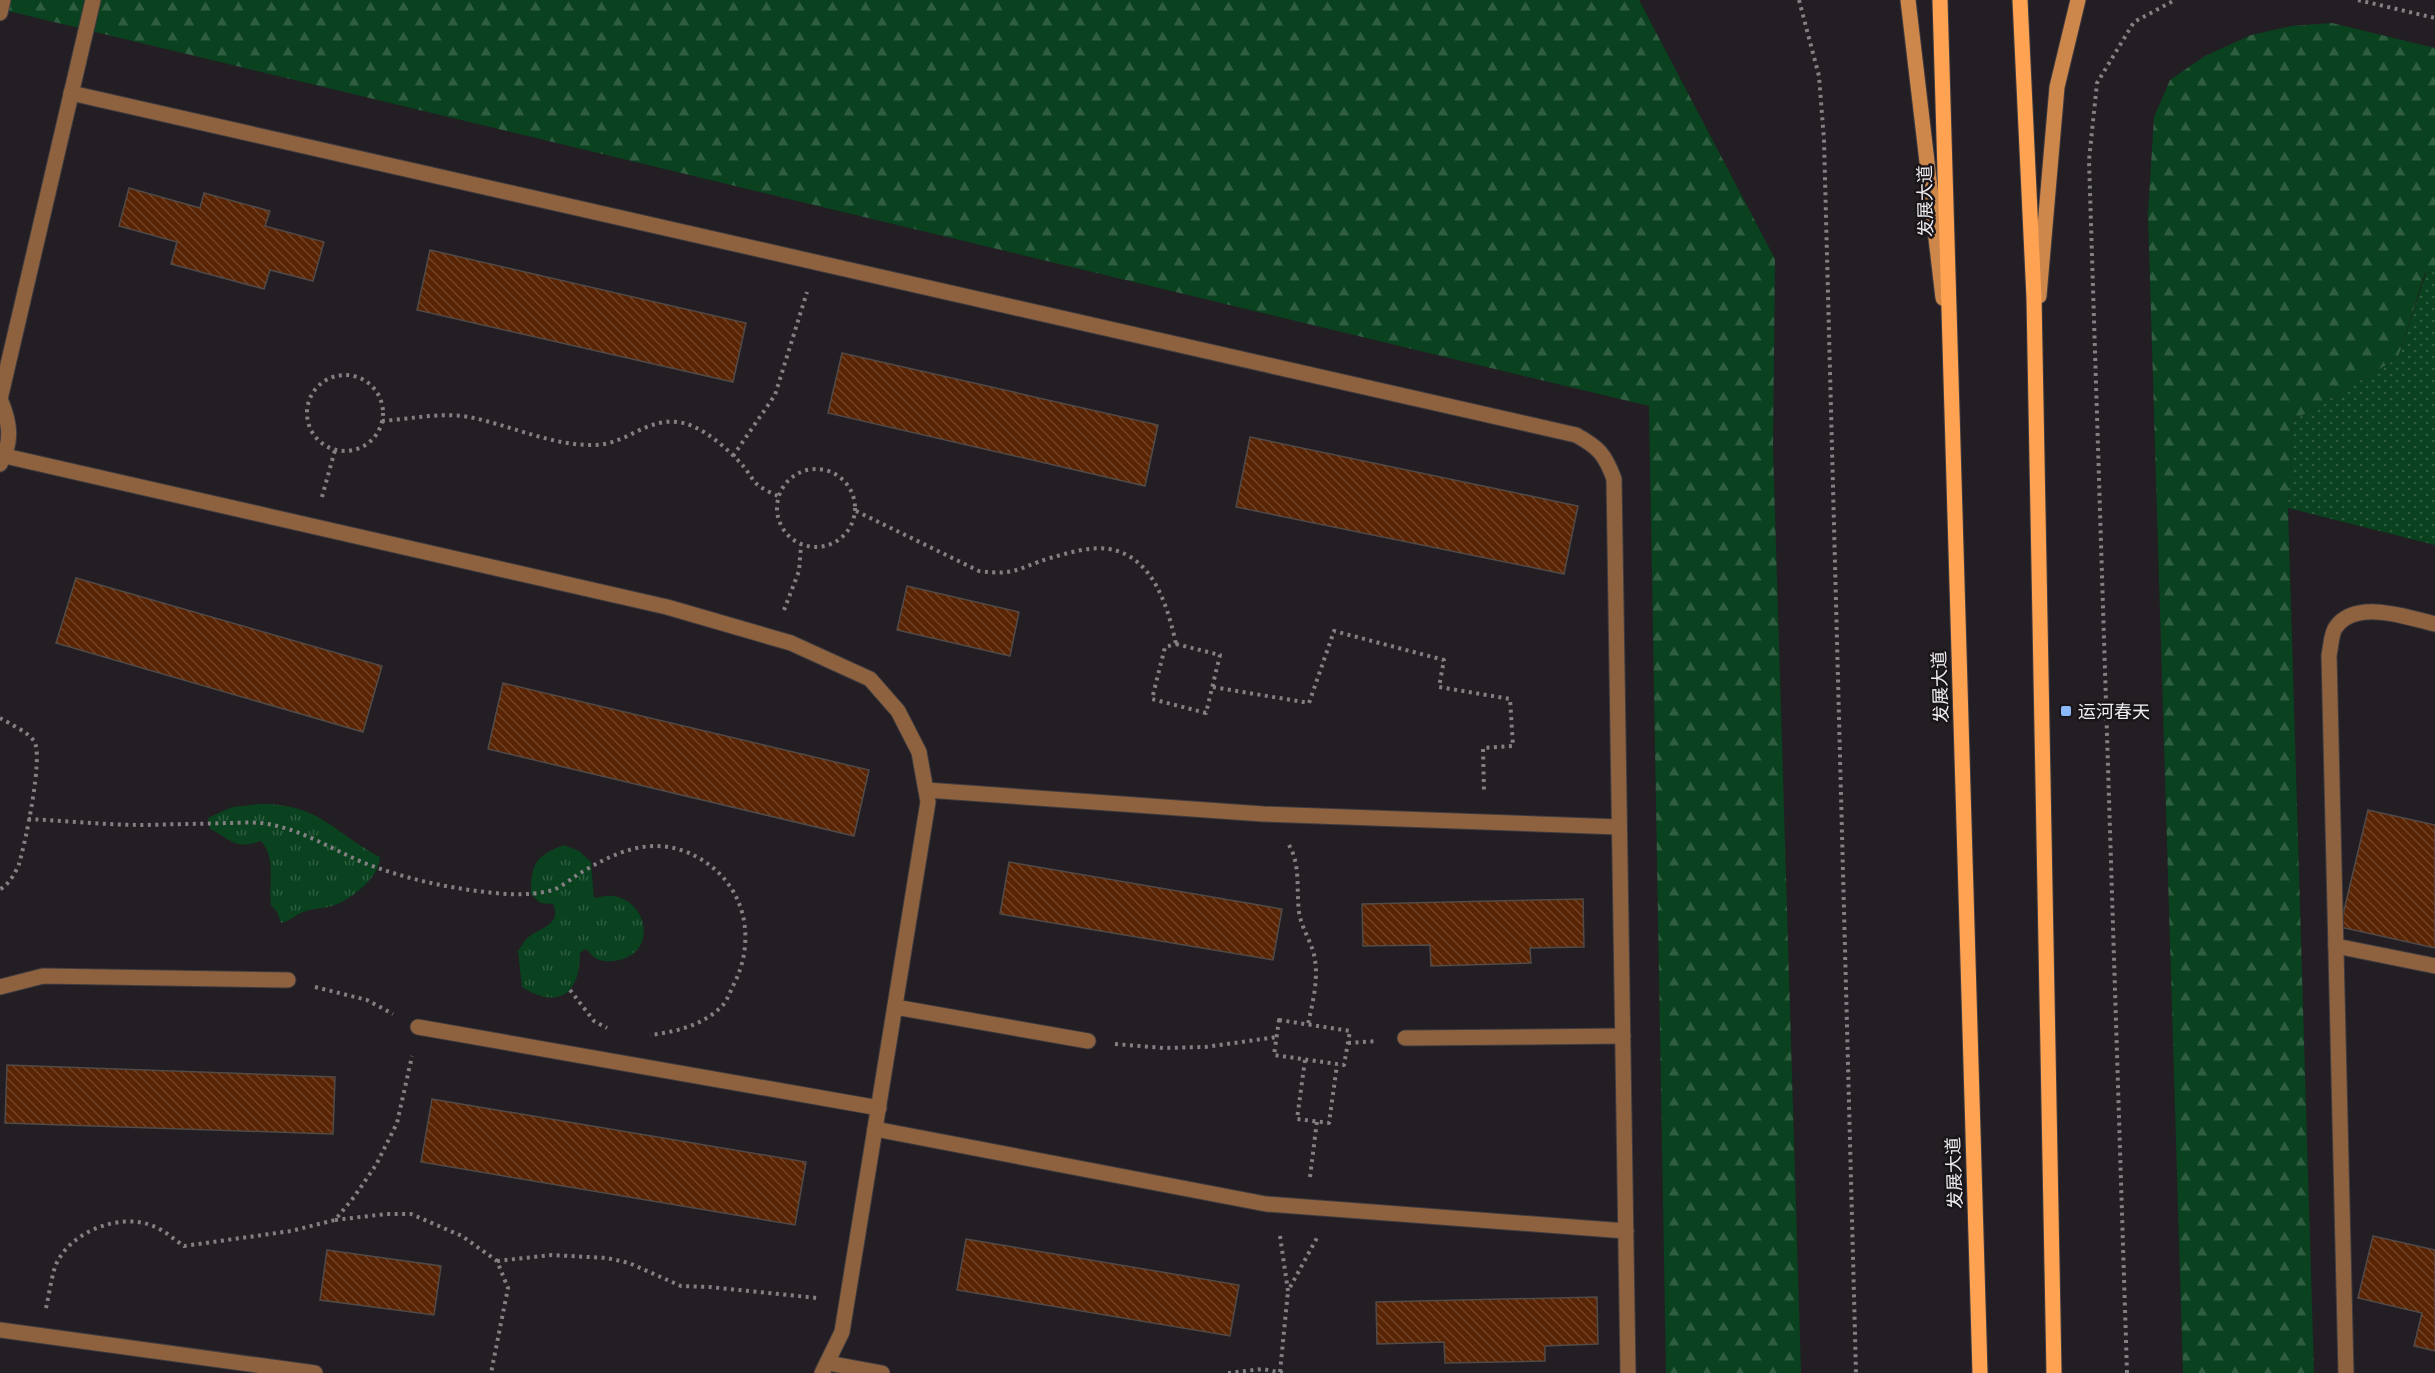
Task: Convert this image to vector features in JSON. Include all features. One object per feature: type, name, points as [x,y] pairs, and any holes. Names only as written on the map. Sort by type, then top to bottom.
[{"type":"main road","points":[[1908,0],[1949,347]]},
{"type":"main road","name":"发展大道","points":[[1940,0],[1980,1373]]},
{"type":"main road","points":[[2020,0],[2034,347],[2054,1373]]},
{"type":"main road","points":[[2034,347],[2057,87],[2078,0]]},
{"type":"lane","points":[[0,13],[3,0]]},
{"type":"lane","points":[[93,0],[0,399],[8,418],[10,437],[2,460],[314,527],[667,607],[791,643],[870,679],[898,711],[920,752],[928,802],[842,1332],[825,1368],[882,1373]]},
{"type":"lane","points":[[71,93],[1576,435],[1595,445],[1607,459],[1614,479],[1628,1373]]},
{"type":"lane","points":[[2346,1373],[2329,655],[2335,628],[2352,614],[2384,612],[2435,624]]},
{"type":"lane","points":[[926,790],[1263,814],[1619,827]]},
{"type":"lane","points":[[2336,945],[2435,966]]},
{"type":"lane","points":[[0,987],[43,976],[288,980]]},
{"type":"lane","points":[[895,1006],[1088,1041]]},
{"type":"lane","points":[[418,1027],[879,1108]]},
{"type":"lane","points":[[1405,1038],[1623,1036]]},
{"type":"lane","points":[[875,1129],[1275,1205],[1626,1232]]},
{"type":"lane","points":[[0,1330],[315,1373]]},
{"type":"path","points":[[1799,0],[1819,76],[1824,140],[1856,1373]]},
{"type":"path","points":[[2127,1373],[2089,160],[2097,83],[2134,22],[2175,0]]},
{"type":"path","points":[[2358,0],[2435,18]]},
{"type":"path","points":[[733,456],[775,395],[816,262]]},
{"type":"path","points":[[338,375],[351,375],[373,386],[380,396],[384,408],[382,421],[378,432],[370,442],[359,448],[335,450],[323,445],[308,424],[309,398],[326,379],[338,375]]},
{"type":"path","points":[[382,421],[467,417],[576,445],[597,445],[661,422],[691,425],[718,442],[758,485],[778,496]]},
{"type":"path","points":[[314,527],[335,450]]},
{"type":"path","points":[[805,470],[830,471],[842,477],[855,498],[856,511],[853,524],[846,535],[835,544],[822,548],[809,548],[786,534],[779,523],[778,496],[793,476],[805,470]]},
{"type":"path","points":[[856,511],[979,571],[1000,574],[1018,572],[1039,562],[1076,551],[1107,548],[1127,554],[1150,576],[1162,593],[1168,608],[1176,644]]},
{"type":"path","points":[[772,638],[799,571],[801,545]]},
{"type":"path","points":[[1213,687],[1310,703],[1334,631],[1444,660],[1439,687],[1510,699],[1513,746],[1483,748],[1485,822]]},
{"type":"path","points":[[1176,644],[1220,655],[1206,714],[1152,699],[1165,648],[1176,644]]},
{"type":"path","points":[[0,718],[34,740],[39,752],[18,866],[5,887],[0,889]]},
{"type":"path","points":[[1263,814],[1278,826],[1291,849],[1298,872],[1300,921],[1314,952],[1317,970],[1308,1024]]},
{"type":"path","points":[[28,819],[143,825],[261,823],[306,833],[364,862],[405,877],[443,887],[507,894],[531,894],[555,890],[604,859],[635,847],[659,847],[684,851],[714,867],[733,892],[742,909],[746,927],[744,961],[723,1004],[699,1023],[671,1033],[645,1036]]},
{"type":"path","points":[[288,980],[367,1000],[418,1027],[397,1123],[376,1165],[354,1197],[334,1220]]},
{"type":"path","points":[[570,990],[594,1022],[610,1029]]},
{"type":"path","points":[[1279,1020],[1308,1024],[1350,1031],[1344,1065],[1274,1055],[1279,1020]]},
{"type":"path","points":[[1088,1041],[1164,1048],[1205,1047],[1277,1037]]},
{"type":"path","points":[[1305,1060],[1297,1119],[1329,1123],[1337,1065]]},
{"type":"path","points":[[1305,1208],[1317,1121]]},
{"type":"path","points":[[1228,1373],[1262,1369],[1282,1372],[1288,1291],[1275,1205]]},
{"type":"path","points":[[1288,1291],[1333,1209]]},
{"type":"path","points":[[40,1336],[56,1266],[70,1245],[111,1222],[133,1222],[153,1226],[184,1246],[291,1231],[334,1220],[386,1214],[411,1214],[462,1236],[497,1261],[508,1288],[491,1373]]},
{"type":"path","points":[[497,1261],[552,1255],[607,1258],[629,1263],[681,1286],[847,1302]]},
{"type":"green space","points":[[0,0],[1639,0],[1775,259],[1773,447],[1801,1373],[1666,1373],[1649,406],[0,9]]},
{"type":"green space","points":[[2332,23],[2435,48],[2435,272],[2425,273],[2398,358],[2293,421],[2288,508],[2314,1373],[2183,1373],[2148,214],[2154,117],[2170,80],[2205,56],[2251,35],[2291,26]]},
{"type":"green space","points":[[2435,272],[2435,545],[2288,508],[2293,421],[2398,358],[2426,273]]},
{"type":"green space","points":[[261,804],[298,809],[325,821],[380,857],[376,872],[352,896],[338,904],[306,911],[281,923],[277,912],[271,905],[271,872],[266,848],[261,841],[252,844],[234,842],[210,829],[208,818],[232,807]]},
{"type":"green space","points":[[564,845],[579,851],[591,862],[594,898],[613,896],[625,900],[634,907],[641,917],[644,928],[643,939],[638,949],[628,957],[613,961],[598,959],[586,949],[580,953],[576,979],[571,988],[565,994],[557,997],[547,997],[522,987],[518,951],[528,937],[550,924],[555,916],[553,904],[540,903],[531,894],[532,875],[541,857]]},
{"type":"building","points":[[129,188],[200,208],[204,193],[270,211],[265,226],[324,242],[313,281],[270,270],[264,289],[171,264],[177,242],[119,226]]},
{"type":"building","points":[[430,250],[746,323],[733,382],[417,310]]},
{"type":"building","points":[[842,353],[1158,425],[1145,486],[828,413]]},
{"type":"building","points":[[1250,437],[1578,506],[1564,574],[1236,507]]},
{"type":"building","points":[[76,578],[382,666],[363,732],[56,643]]},
{"type":"building","points":[[907,586],[1019,612],[1010,656],[897,630]]},
{"type":"building","points":[[503,683],[869,770],[854,836],[488,749]]},
{"type":"building","points":[[2368,810],[2435,825],[2435,948],[2340,927]]},
{"type":"building","points":[[1009,862],[1282,909],[1273,960],[1000,914]]},
{"type":"building","points":[[1583,899],[1584,947],[1530,948],[1531,963],[1431,966],[1430,945],[1363,946],[1362,904]]},
{"type":"building","points":[[7,1065],[335,1077],[333,1134],[5,1123]]},
{"type":"building","points":[[432,1099],[806,1162],[795,1225],[421,1162]]},
{"type":"building","points":[[2373,1236],[2435,1250],[2435,1351],[2414,1346],[2422,1313],[2358,1298]]},
{"type":"building","points":[[966,1239],[1239,1285],[1230,1336],[957,1290]]},
{"type":"building","points":[[327,1250],[441,1266],[434,1315],[320,1300]]},
{"type":"building","points":[[1597,1297],[1598,1344],[1545,1346],[1545,1361],[1445,1363],[1444,1342],[1377,1344],[1376,1302]]},
{"type":"place","name":"运河春天","points":[[2066,711]]}]
